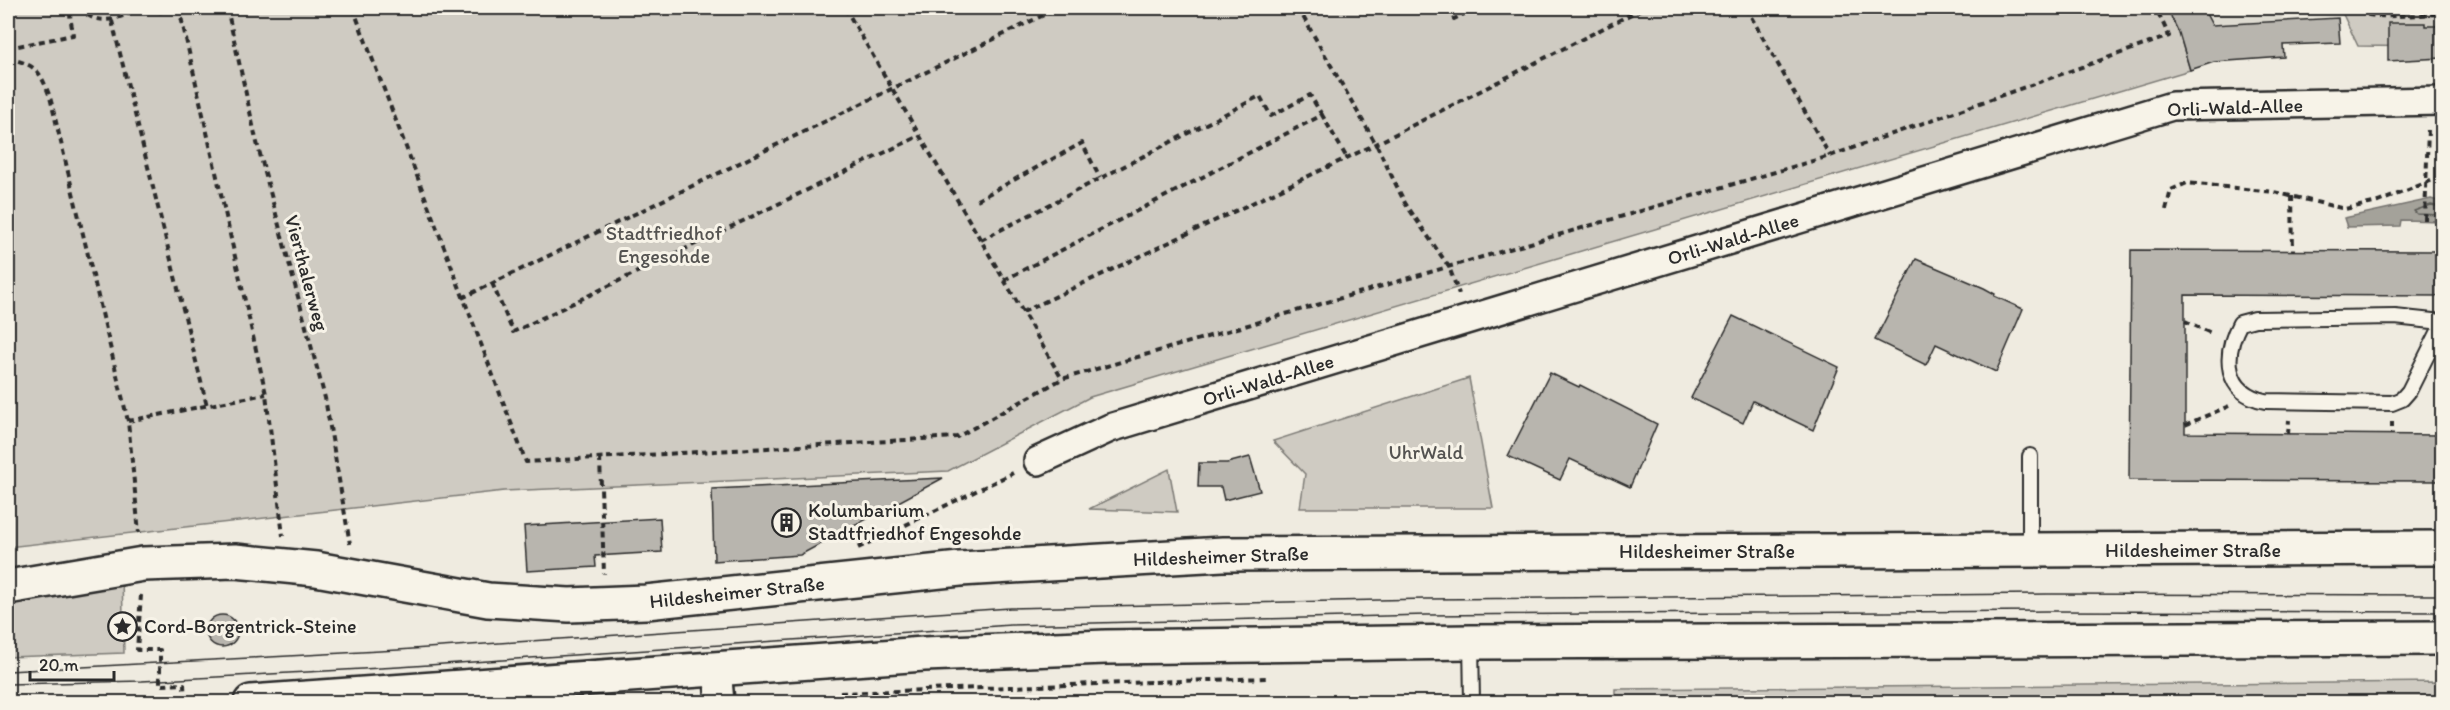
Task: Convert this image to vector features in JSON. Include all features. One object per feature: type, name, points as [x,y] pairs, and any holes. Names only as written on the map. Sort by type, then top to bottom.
[{"type":"main road","name":"Hildesheimer Straße","points":[[8,587],[143,564],[235,561],[316,569],[488,600],[579,605],[646,602],[960,569],[1223,554],[2442,548]]},
{"type":"main road","points":[[251,702],[924,654],[1106,647],[1472,642],[2442,638]]},
{"type":"street","name":"Orli-Wald-Allee","points":[[1038,461],[1110,428],[2172,105],[2436,101]]},
{"type":"street","points":[[717,669],[720,702]]},
{"type":"lane","points":[[2395,317],[2442,324],[2409,392],[2402,399],[2392,403],[2265,401],[2249,398],[2235,384],[2229,358],[2230,341],[2240,323],[2255,319],[2395,317]]},
{"type":"lane","points":[[2030,456],[2030,550]]},
{"type":"lane","points":[[1472,642],[1472,702]]},
{"type":"path","points":[[8,48],[73,35],[69,8]]},
{"type":"path","points":[[79,8],[93,18],[112,21],[125,17],[138,8]]},
{"type":"path","points":[[159,8],[160,12],[179,8],[266,394],[283,540]]},
{"type":"path","name":"Vierthalerweg","points":[[227,8],[256,139],[325,398],[351,548]]},
{"type":"path","points":[[353,8],[526,462],[957,437],[1062,379],[1830,156],[2169,36],[2156,8]]},
{"type":"path","points":[[845,8],[1062,379]]},
{"type":"path","points":[[462,298],[1058,8]]},
{"type":"path","points":[[1298,8],[1376,144],[1405,203],[1449,267],[1468,319]]},
{"type":"path","points":[[1448,8],[1454,19],[1476,8]]},
{"type":"path","points":[[1023,312],[1376,144],[1643,8]]},
{"type":"path","points":[[1746,8],[1830,156]]},
{"type":"path","points":[[2361,8],[2364,14],[2376,18],[2385,15],[2442,14]]},
{"type":"path","points":[[112,21],[207,406]]},
{"type":"path","points":[[8,58],[26,63],[41,73],[50,97],[128,421],[140,541]]},
{"type":"path","points":[[981,240],[1260,96],[1271,116],[1310,95],[1347,158]]},
{"type":"path","points":[[2426,220],[2426,184],[2436,101]]},
{"type":"path","points":[[1004,280],[1322,115]]},
{"type":"path","points":[[492,283],[513,332],[919,136]]},
{"type":"path","points":[[977,200],[1082,143],[1100,178]]},
{"type":"path","points":[[2166,210],[2171,190],[2187,183],[2292,196],[2345,209],[2378,202],[2442,178]]},
{"type":"path","points":[[2292,196],[2293,251]]},
{"type":"path","points":[[2185,321],[2230,341]]},
{"type":"path","points":[[128,421],[266,394]]},
{"type":"path","points":[[2185,425],[2249,398]]},
{"type":"path","points":[[600,458],[604,580]]},
{"type":"path","points":[[852,550],[1038,461]]},
{"type":"path","points":[[141,590],[137,650],[160,650],[160,685],[184,684],[185,702]]},
{"type":"path","points":[[832,694],[1270,678]]},
{"type":"shaded area","points":[[2167,8],[2282,8],[2284,57],[2214,62],[2190,70],[2179,33]]},
{"type":"green space","name":"Stadtfriedhof Engesohde","points":[[8,8],[2167,8],[2179,33],[2190,70],[1090,397],[948,471],[504,491],[8,547]]},
{"type":"green space","points":[[2340,8],[2442,8],[2442,47],[2358,46]]},
{"type":"green space","name":"UhrWald","points":[[1469,378],[1493,508],[1300,508],[1305,474],[1273,441]]},
{"type":"green space","points":[[1169,469],[1177,512],[1089,509]]},
{"type":"green space","points":[[122,578],[124,653],[8,657],[8,600]]},
{"type":"green space","points":[[2442,682],[2442,702],[1615,702],[1615,689]]},
{"type":"water","points":[[2431,199],[2442,202],[2442,221],[2401,220],[2400,226],[2347,227],[2344,218]]},
{"type":"building","points":[[2167,8],[2203,8],[2212,25],[2338,18],[2340,43],[2283,45],[2284,57],[2214,62],[2190,70],[2179,33]]},
{"type":"building","points":[[2388,23],[2425,23],[2425,26],[2442,26],[2442,58],[2388,61]]},
{"type":"building","points":[[2131,250],[2442,251],[2442,296],[2185,295],[2185,433],[2442,435],[2442,481],[2129,480]]},
{"type":"building","points":[[1916,259],[1984,288],[1995,294],[1994,296],[2023,309],[1996,372],[1936,344],[1926,365],[1875,340]]},
{"type":"building","points":[[1733,316],[1839,367],[1813,430],[1753,401],[1743,423],[1691,398]]},
{"type":"building","points":[[1550,373],[1579,387],[1580,385],[1657,424],[1630,487],[1570,459],[1560,480],[1508,456]]},
{"type":"building","points":[[1250,457],[1260,491],[1224,500],[1221,487],[1198,487],[1199,463],[1227,463]]},
{"type":"building","name":"Kolumbarium Stadtfriedhof Engesohde","points":[[943,478],[800,555],[714,561],[712,489]]},
{"type":"building","points":[[660,518],[662,552],[595,556],[596,567],[527,571],[524,526]]},
{"type":"building","points":[[222,615],[233,620],[238,631],[233,642],[222,647],[211,642],[206,631],[211,620]]},
{"type":"tram line","points":[[8,671],[398,650],[1010,608],[1425,599],[2048,594],[2442,595]]},
{"type":"tram line","points":[[8,684],[142,681],[399,667],[1011,625],[1426,615],[2048,611],[2442,612]]},
{"type":"place","name":"Kolumbarium Stadtfriedhof Engesohde","points":[[787,522]]},
{"type":"place","name":"Cord-Borgentrick-Steine","points":[[123,626]]}]
